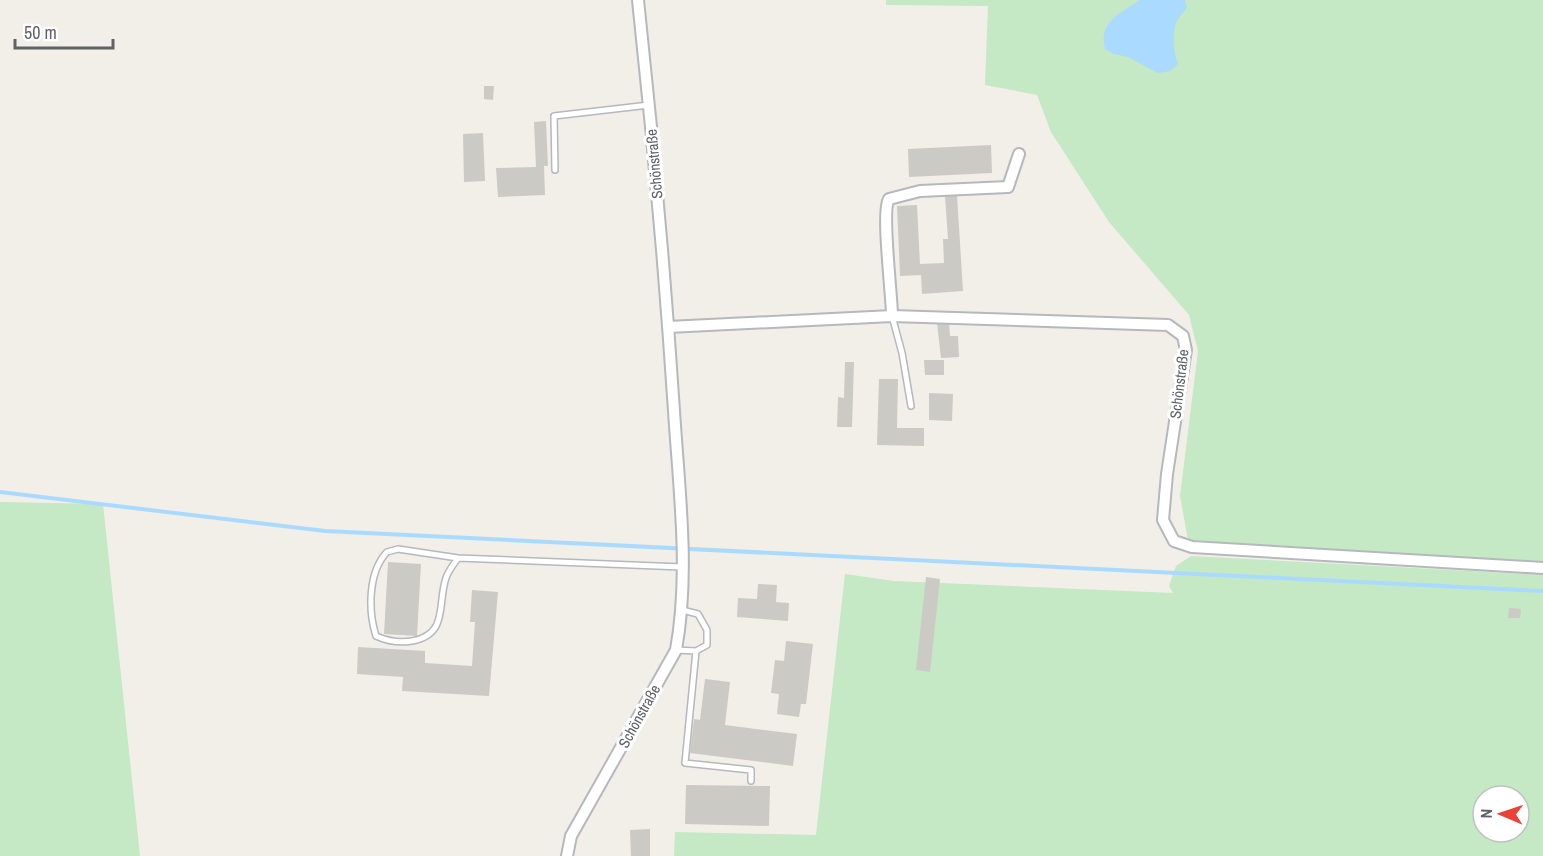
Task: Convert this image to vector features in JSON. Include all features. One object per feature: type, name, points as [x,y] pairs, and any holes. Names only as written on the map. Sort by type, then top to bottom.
[{"type":"street","name":"Schönstraße","points":[[567,856],[571,836],[676,650],[682,610],[682,542],[668,327],[639,0]]},
{"type":"street","points":[[892,316],[892,284],[885,222],[886,203],[889,199],[920,191],[1008,187],[1018,154]]},
{"type":"street","name":"Schönstraße","points":[[668,327],[892,316],[1168,325],[1183,336],[1186,351],[1167,474],[1163,520],[1174,541],[1196,547],[1543,568]]},
{"type":"lane","points":[[555,170],[554,116],[649,105]]},
{"type":"lane","points":[[892,316],[911,406]]},
{"type":"lane","points":[[458,558],[446,578],[436,629],[424,638],[408,642],[385,640],[376,636],[371,602],[376,569],[387,552],[398,549],[458,558],[682,562]]},
{"type":"lane","points":[[676,650],[696,651],[707,645],[707,630],[698,614],[682,610]]},
{"type":"lane","points":[[696,651],[685,763],[751,770],[751,781]]},
{"type":"green space","points":[[886,0],[1543,0],[1543,562],[1188,540],[1180,496],[1198,351],[1189,315],[1109,222],[1051,132],[1037,95],[985,85],[988,6],[886,5]]},
{"type":"green space","points":[[0,502],[103,504],[140,856],[0,856]]},
{"type":"green space","points":[[1191,556],[1543,575],[1543,856],[674,856],[675,832],[816,835],[845,574],[894,581],[1173,593],[1169,586],[1176,566]]},
{"type":"water","points":[[1140,0],[1185,0],[1187,7],[1174,29],[1174,48],[1178,64],[1170,71],[1158,73],[1128,57],[1105,49],[1104,39],[1108,24]]},
{"type":"building","points":[[484,86],[494,86],[493,100],[484,99]]},
{"type":"building","points":[[546,121],[548,166],[544,166],[545,195],[498,197],[496,168],[536,167],[534,122]]},
{"type":"building","points":[[483,133],[485,181],[464,182],[463,134]]},
{"type":"building","points":[[991,145],[992,173],[909,177],[908,149]]},
{"type":"building","points":[[957,195],[963,291],[922,294],[921,275],[900,276],[897,206],[917,205],[920,264],[944,263],[943,239],[948,239],[945,196]]},
{"type":"building","points":[[937,323],[949,323],[950,336],[958,336],[959,357],[941,358]]},
{"type":"building","points":[[924,360],[944,360],[944,375],[925,375]]},
{"type":"building","points":[[845,362],[854,362],[852,427],[837,427],[838,397],[844,398]]},
{"type":"building","points":[[879,379],[898,379],[897,428],[924,428],[924,446],[877,445]]},
{"type":"building","points":[[929,393],[953,394],[952,421],[929,420]]},
{"type":"building","points":[[388,562],[421,564],[417,636],[384,634]]},
{"type":"building","points":[[926,577],[940,579],[930,672],[916,670]]},
{"type":"building","points":[[758,584],[777,585],[776,602],[789,603],[788,621],[737,617],[738,598],[757,599]]},
{"type":"building","points":[[472,590],[498,592],[489,696],[402,691],[403,677],[357,674],[358,647],[425,651],[425,663],[472,666],[475,622],[470,622]]},
{"type":"building","points":[[1509,608],[1521,609],[1520,618],[1508,618]]},
{"type":"building","points":[[786,641],[813,644],[806,704],[801,704],[799,717],[777,714],[779,694],[771,693],[775,660],[784,661]]},
{"type":"building","points":[[705,679],[730,682],[725,725],[797,734],[793,766],[690,753],[694,719],[700,720]]},
{"type":"building","points":[[686,785],[770,786],[769,826],[685,824]]},
{"type":"building","points":[[650,829],[650,856],[631,856],[630,830]]},
{"type":"waterway","points":[[0,492],[325,531],[1543,591]]}]
